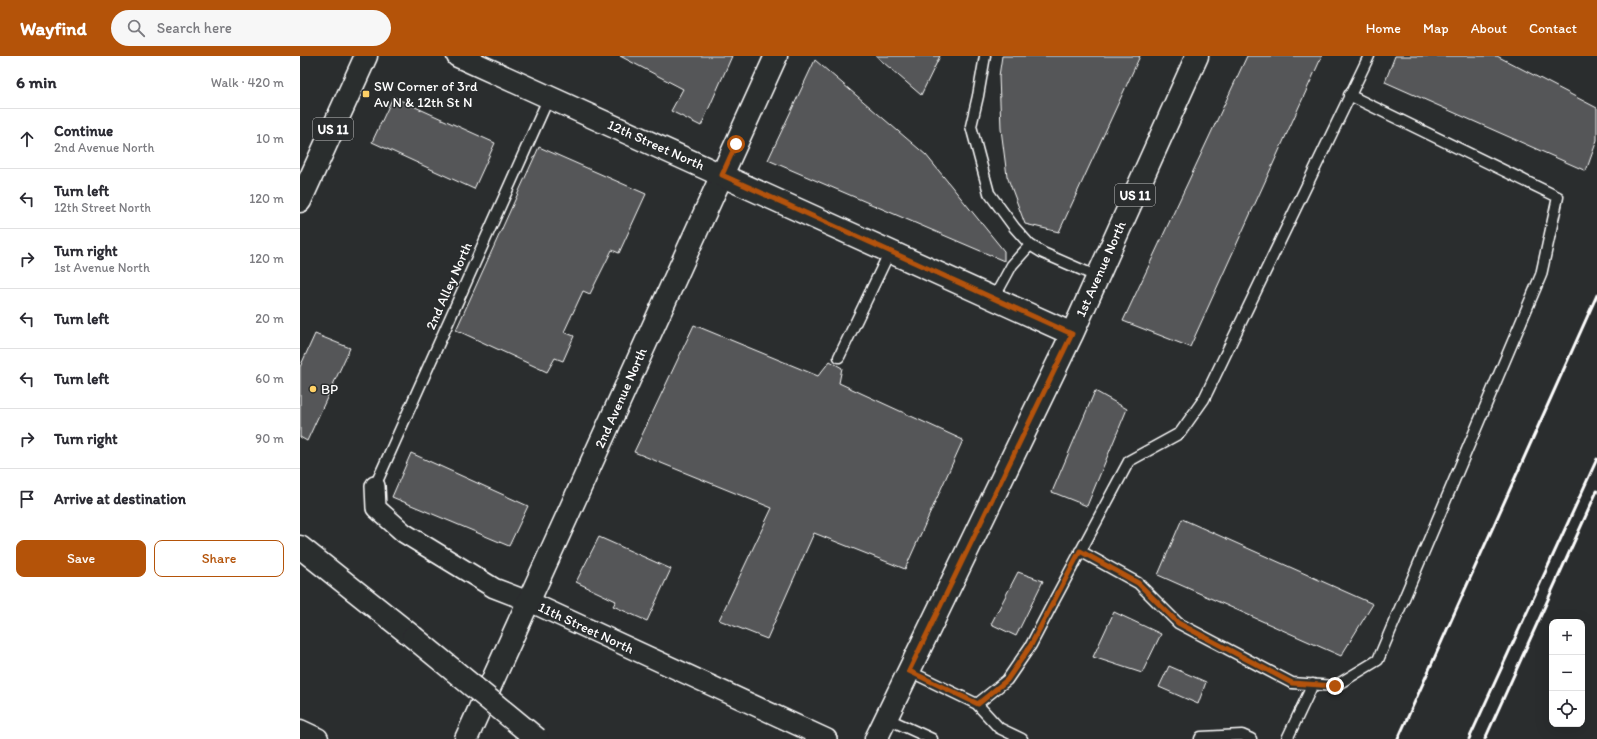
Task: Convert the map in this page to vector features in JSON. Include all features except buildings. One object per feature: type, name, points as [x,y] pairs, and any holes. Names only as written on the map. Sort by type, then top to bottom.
[{"type":"main road","name":"US 11","points":[[300,201],[366,56]]},
{"type":"main road","name":"12th Street North","points":[[458,56],[1072,334]]},
{"type":"main road","name":"2nd Avenue North","points":[[466,739],[776,56]]},
{"type":"main road","name":"1st Avenue North","points":[[876,739],[1072,334],[1197,56]]},
{"type":"main road","points":[[300,547],[413,636],[537,739]]},
{"type":"main road","points":[[300,731],[317,739]]},
{"type":"street","name":"11th Street North","points":[[375,486],[376,508],[404,533],[494,588],[528,601],[827,739]]},
{"type":"lane","points":[[985,56],[978,96],[970,126],[989,193],[1014,227],[1030,245],[1043,253],[1098,277]]},
{"type":"lane","points":[[978,704],[1007,680],[1031,645],[1080,551],[1130,461],[1180,433],[1204,399],[1369,56]]},
{"type":"lane","points":[[1080,551],[1138,583],[1178,623],[1292,683],[1335,686],[1378,660],[1541,275],[1558,197],[1349,95]]},
{"type":"lane","name":"2nd Alley North","points":[[375,486],[549,97]]},
{"type":"lane","points":[[994,298],[1012,265],[1030,245]]},
{"type":"lane","points":[[839,357],[890,251]]},
{"type":"lane","points":[[909,671],[978,704],[999,728],[1022,739]]},
{"type":"lane","points":[[1287,739],[1313,684]]},
{"type":"lane","points":[[886,718],[932,739]]},
{"type":"lane","points":[[1200,739],[1201,737],[1242,735],[1251,739]]},
{"type":"railway","points":[[1398,739],[1597,295]]},
{"type":"railway","points":[[1469,739],[1597,459]]},
{"type":"railway","points":[[1485,739],[1597,491]]},
{"type":"place","name":"SW Corner of 3rd Av N & 12th St N","points":[[366,94]]},
{"type":"place","name":"BP","points":[[313,389]]},
{"type":"route","points":[[736,144],[722,175],[1072,334],[909,671],[978,704],[1007,680],[1031,645],[1054,598],[1080,551],[1138,583],[1178,623],[1292,683],[1335,686]]}]
